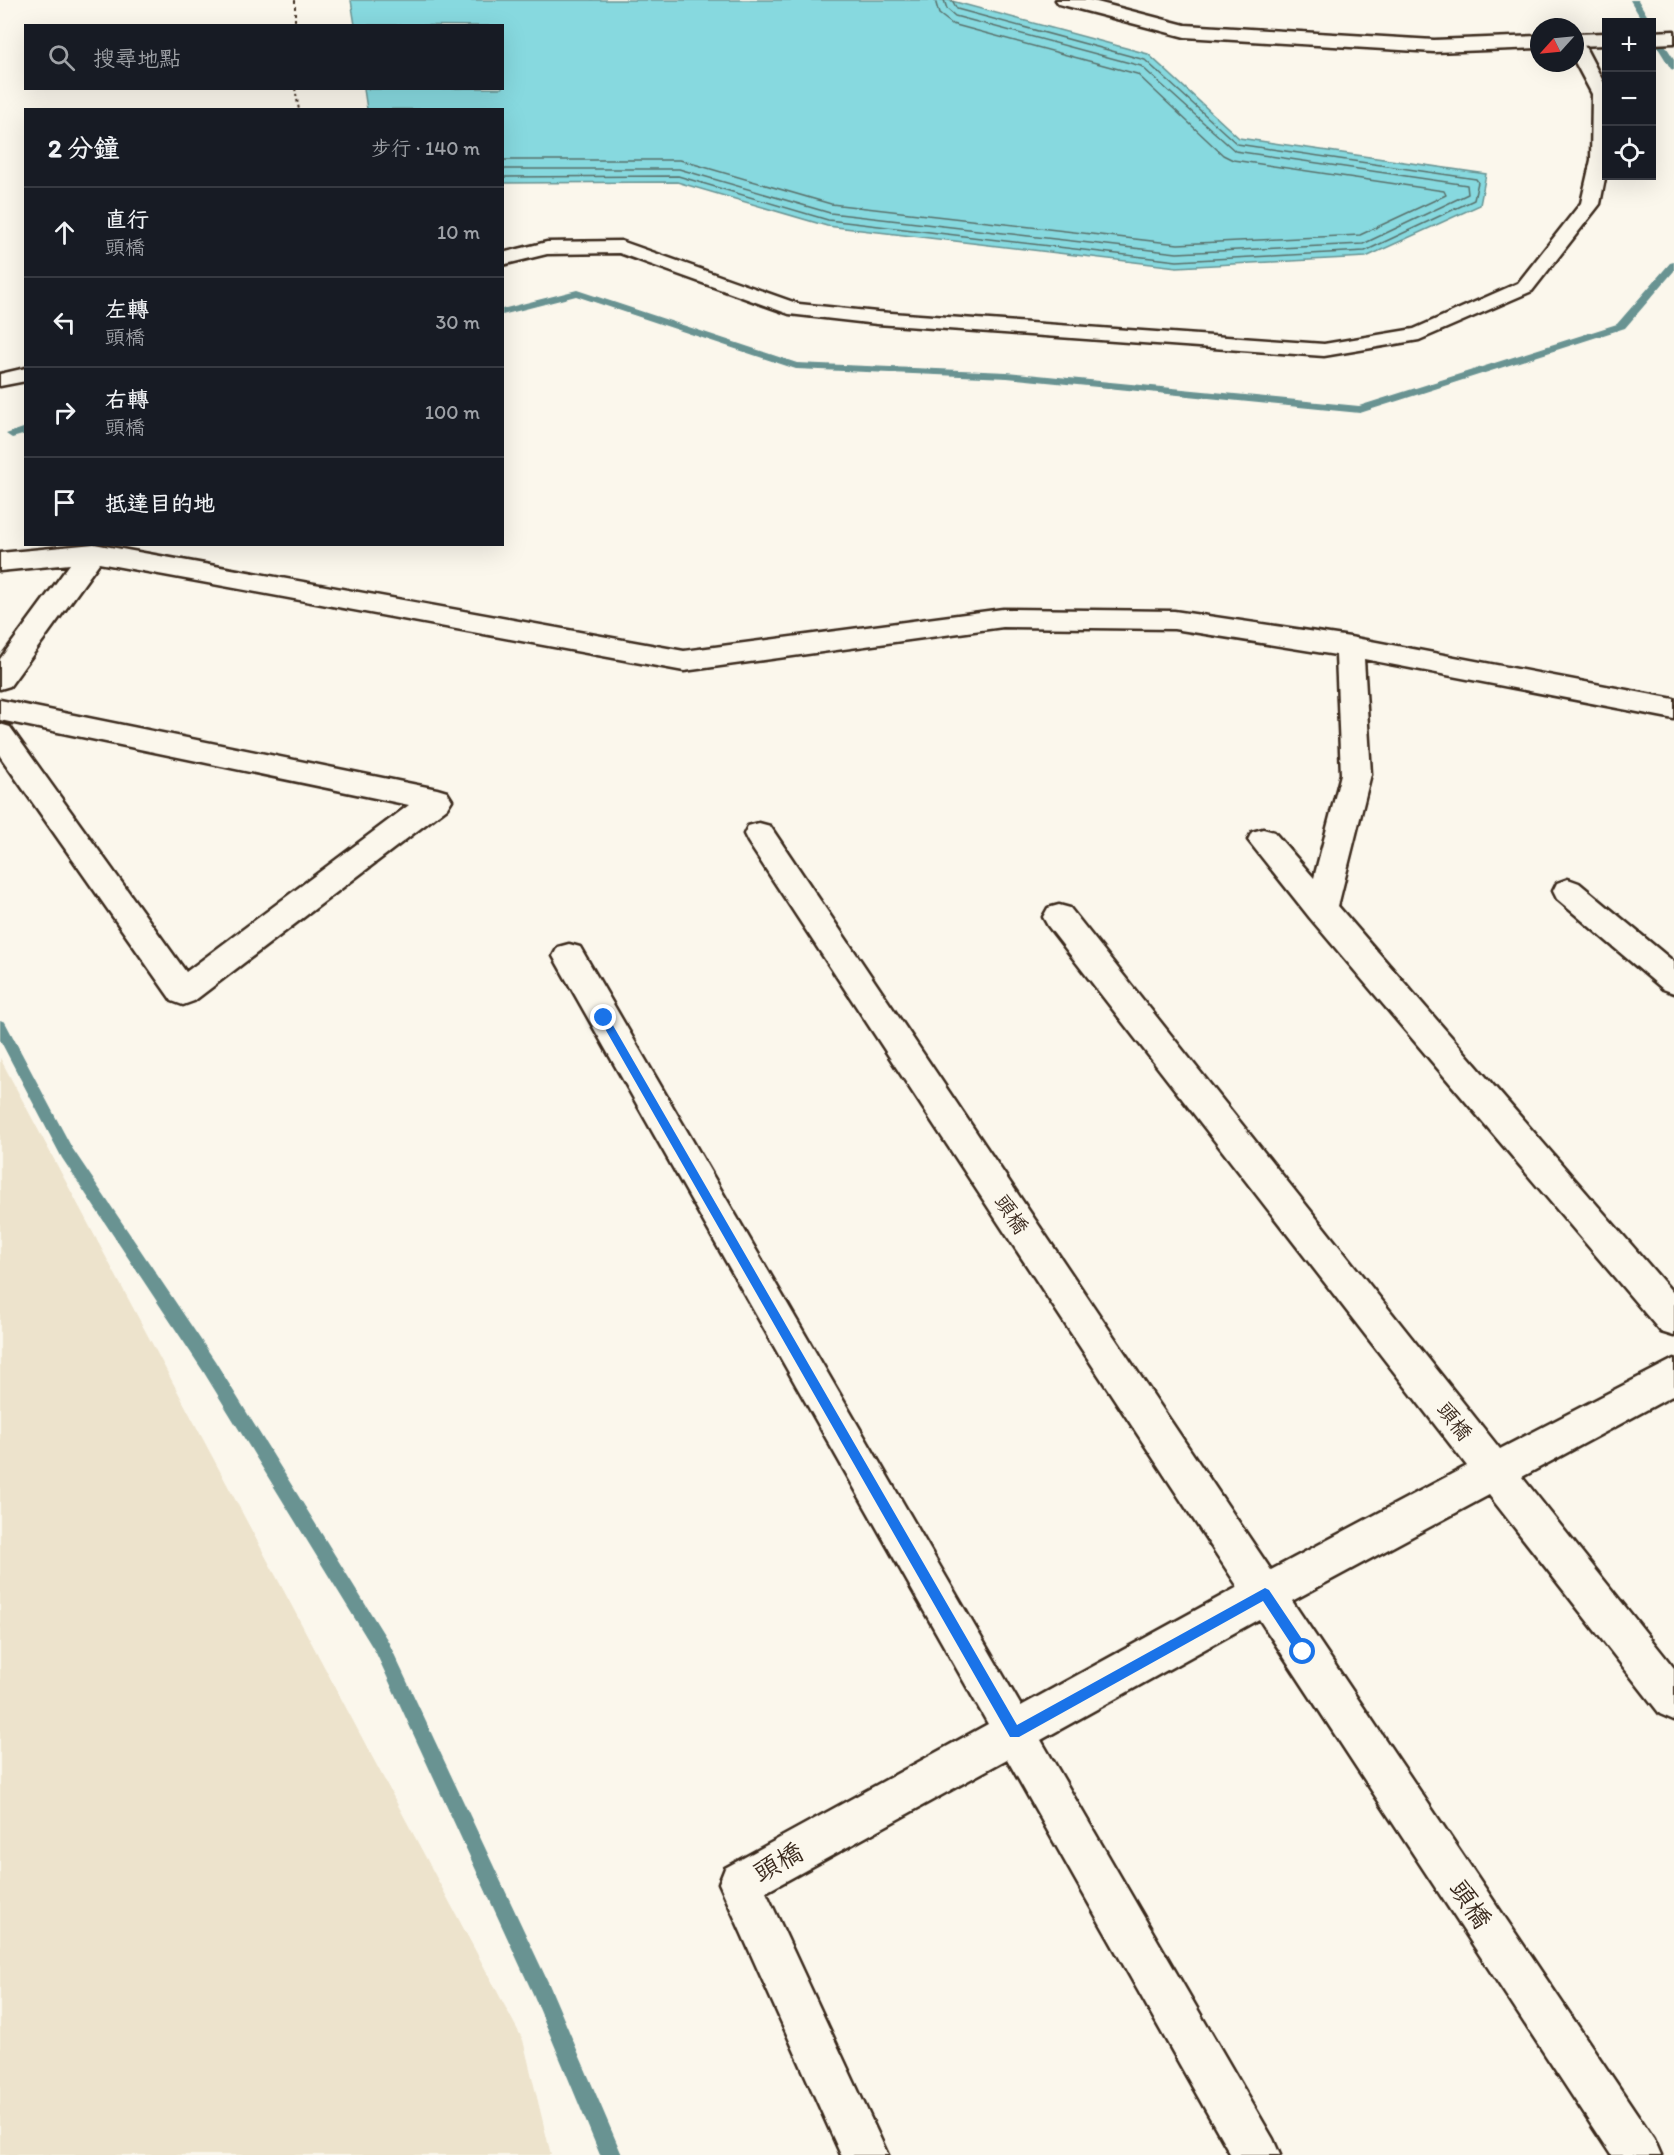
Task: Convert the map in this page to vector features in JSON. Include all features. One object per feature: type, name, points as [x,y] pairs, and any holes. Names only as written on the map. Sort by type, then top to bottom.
[{"type":"street","points":[[1066,0],[1185,31],[1434,46],[1530,42]]},
{"type":"street","points":[[1584,42],[1602,40]]},
{"type":"street","points":[[0,679],[92,553]]},
{"type":"street","points":[[0,562],[92,553],[684,661],[1003,618],[1174,620],[1350,647],[1674,709]]},
{"type":"street","points":[[1321,910],[1356,774],[1350,647]]},
{"type":"street","points":[[0,710],[437,800],[183,992],[0,734]]},
{"type":"street","name":"頭橋","points":[[759,834],[1638,2155]]},
{"type":"street","points":[[1263,840],[1674,1320]]},
{"type":"street","points":[[1568,891],[1674,980]]},
{"type":"street","name":"頭橋","points":[[1059,917],[1674,1700]]},
{"type":"street","points":[[569,956],[1257,2155]]},
{"type":"street","name":"頭橋","points":[[865,2155],[740,1882],[1265,1594],[1674,1376]]},
{"type":"lane","points":[[504,259],[547,248],[621,247],[796,310],[1324,351],[1419,333],[1525,287],[1590,204],[1600,160],[1601,93],[1584,60]]},
{"type":"lane","points":[[0,380],[24,374]]},
{"type":"path","points":[[295,0],[295,24]]},
{"type":"path","points":[[295,90],[299,108]]},
{"type":"shaded area","points":[[0,1058],[523,2040],[551,2155],[0,2155]]},
{"type":"water","points":[[351,0],[948,0],[1148,54],[1239,138],[1486,174],[1480,205],[1366,257],[1177,267],[827,226],[677,182],[504,183],[504,108],[367,108],[364,90],[504,90],[504,24],[355,24]]},
{"type":"waterway","points":[[1634,0],[1645,18]]},
{"type":"waterway","points":[[1656,38],[1674,67]]},
{"type":"waterway","points":[[504,311],[577,293],[796,366],[1007,375],[1360,410],[1621,326],[1674,265]]},
{"type":"waterway","points":[[12,434],[24,431]]},
{"type":"waterway","points":[[0,1026],[67,1153],[209,1366],[382,1647],[541,1989],[611,2155]]},
{"type":"route","points":[[604,1018],[1014,1733],[1265,1594],[1303,1652]]}]
